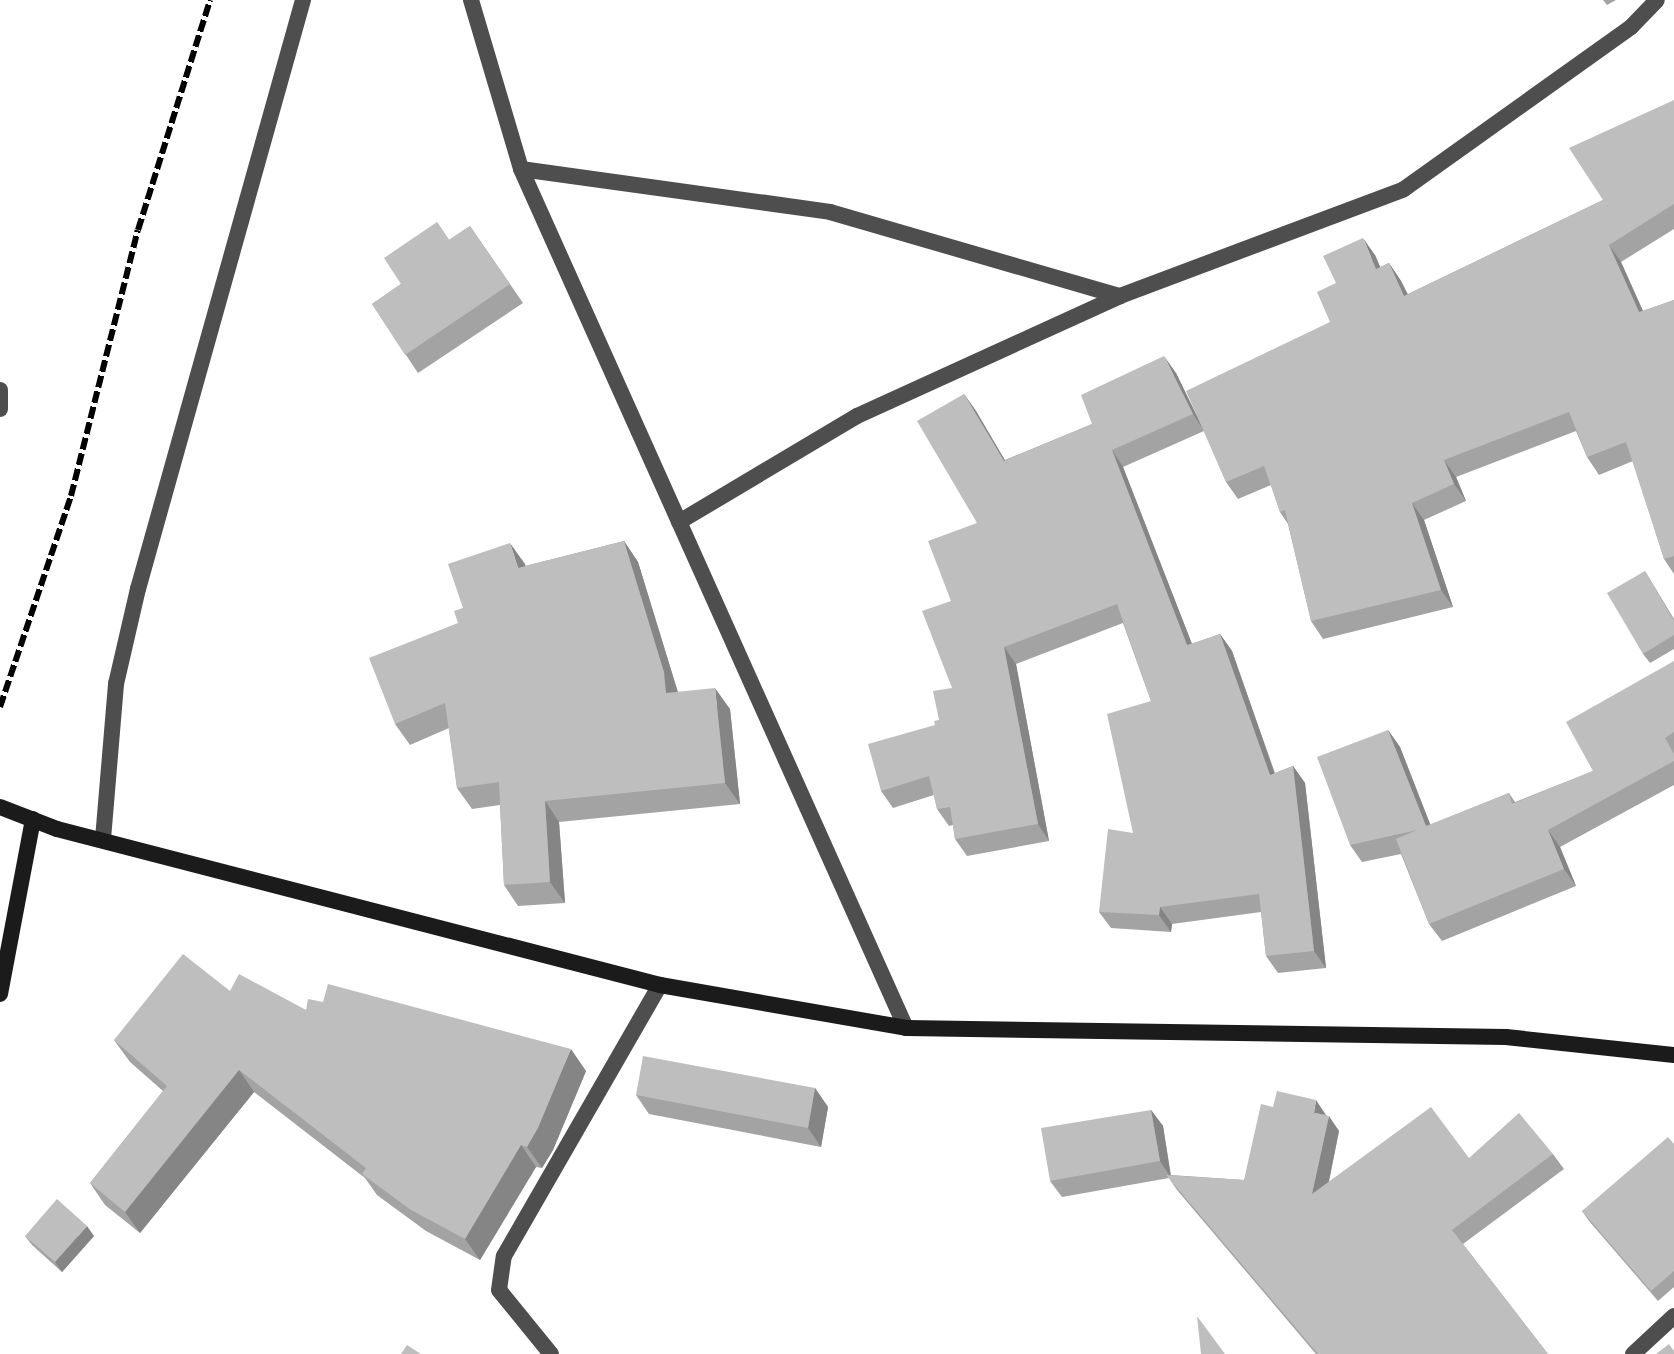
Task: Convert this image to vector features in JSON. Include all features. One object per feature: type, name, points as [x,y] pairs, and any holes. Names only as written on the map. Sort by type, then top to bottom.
[{"type":"main road","points":[[0,807],[103,839],[660,985],[906,1028],[1506,1037],[1674,1055]]},
{"type":"main road","points":[[0,994],[33,819]]},
{"type":"street","points":[[103,839],[116,684],[135,603],[303,0]]},
{"type":"street","points":[[471,0],[521,169],[906,1028]]},
{"type":"street","points":[[679,522],[857,416],[1120,296],[1404,189],[1631,27],[1657,0]]},
{"type":"street","points":[[521,169],[830,212],[1120,296]]},
{"type":"street","points":[[0,390],[0,409]]},
{"type":"street","points":[[551,1354],[499,1290],[504,1256],[660,985]]},
{"type":"street","points":[[1633,1354],[1674,1316]]},
{"type":"building","points":[[1674,100],[1674,204],[1609,245],[1639,312],[1674,300],[1674,556],[1664,559],[1626,442],[1587,457],[1569,412],[1444,460],[1454,484],[1412,503],[1441,590],[1311,621],[1285,510],[1280,512],[1264,466],[1226,482],[1186,391],[1330,322],[1317,292],[1336,283],[1323,256],[1363,238],[1376,269],[1389,263],[1404,296],[1603,200],[1569,148]]},
{"type":"building","points":[[437,222],[449,240],[470,226],[510,284],[405,355],[372,304],[401,284],[384,258]]},
{"type":"building","points":[[1164,356],[1193,414],[1112,450],[1187,645],[1220,634],[1270,775],[1293,766],[1314,951],[1266,956],[1259,894],[1160,907],[1159,915],[1099,912],[1108,829],[1133,833],[1107,714],[1151,701],[1117,604],[1004,647],[1038,824],[955,839],[950,807],[937,809],[929,776],[881,791],[868,744],[935,725],[934,721],[939,720],[933,691],[952,688],[922,611],[951,601],[928,541],[977,523],[917,421],[964,394],[1004,461],[1092,424],[1081,395]]},
{"type":"building","points":[[624,541],[664,672],[666,693],[715,688],[725,783],[545,801],[550,882],[504,885],[499,782],[457,788],[445,703],[395,724],[369,658],[458,623],[454,611],[463,608],[448,564],[510,543],[518,568]]},
{"type":"building","points":[[1645,571],[1674,621],[1674,635],[1643,654],[1607,593]]},
{"type":"building","points":[[1674,661],[1674,732],[1665,738],[1674,754],[1674,761],[1548,830],[1564,869],[1429,924],[1396,839],[1417,830],[1350,845],[1317,757],[1388,730],[1426,826],[1509,793],[1512,804],[1593,771],[1566,722]]},
{"type":"building","points":[[183,954],[230,991],[239,974],[306,1010],[308,999],[323,1002],[328,984],[571,1049],[538,1128],[527,1147],[521,1145],[465,1239],[411,1210],[362,1174],[366,1168],[239,1070],[125,1212],[90,1183],[167,1086],[114,1040]]},
{"type":"building","points":[[643,1056],[815,1088],[808,1128],[636,1095]]},
{"type":"building","points":[[1277,1091],[1316,1100],[1314,1113],[1329,1116],[1312,1194],[1431,1107],[1469,1158],[1519,1113],[1553,1154],[1452,1230],[1548,1354],[1318,1354],[1166,1175],[1244,1180],[1261,1104],[1273,1107]]},
{"type":"building","points":[[1151,1110],[1160,1161],[1050,1181],[1041,1128]]},
{"type":"building","points":[[1668,1137],[1674,1144],[1674,1271],[1651,1291],[1582,1211]]},
{"type":"building","points":[[57,1199],[87,1226],[55,1262],[25,1236]]},
{"type":"building","points":[[1197,1316],[1225,1354],[1201,1354]]},
{"type":"building","points":[[1669,1344],[1674,1354],[1656,1354]]},
{"type":"building","points":[[407,1345],[421,1354],[401,1354]]},
{"type":"railway","points":[[0,707],[71,496],[138,230],[210,0]]}]
